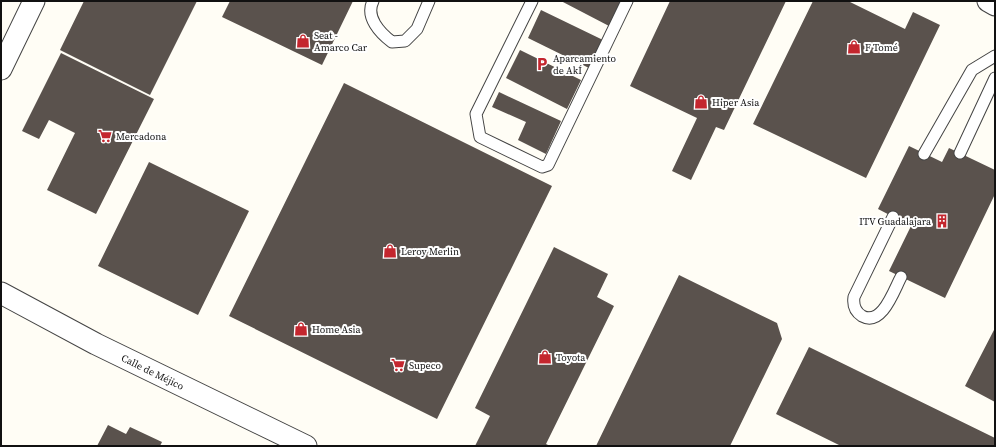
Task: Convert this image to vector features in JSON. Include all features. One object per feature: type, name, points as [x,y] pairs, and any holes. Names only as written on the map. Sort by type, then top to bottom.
[{"type":"street","points":[[1,69],[34,1]]},
{"type":"street","points":[[988,1],[995,4]]},
{"type":"street","name":"Calle de Méjico","points":[[1,293],[96,344],[306,446]]},
{"type":"lane","points":[[373,1],[370,6],[373,22],[382,35],[392,42],[405,41],[417,29],[429,1]]},
{"type":"lane","points":[[532,1],[476,114],[480,137],[542,167],[548,165],[627,1]]},
{"type":"lane","points":[[924,154],[972,70],[995,56]]},
{"type":"lane","points":[[960,153],[995,78]]},
{"type":"lane","points":[[893,217],[854,297],[853,304],[861,316],[868,318],[875,317],[881,313],[901,277]]},
{"type":"building","points":[[84,1],[197,1],[150,95],[60,50]]},
{"type":"building","name":"Seat - Amarco Car","points":[[230,1],[353,1],[322,65],[222,17]]},
{"type":"building","points":[[561,1],[621,1],[609,26]]},
{"type":"building","name":"Hiper Asia","points":[[670,1],[786,1],[724,130],[716,127],[691,180],[672,171],[697,118],[630,86]]},
{"type":"building","points":[[813,1],[848,1],[905,29],[913,12],[940,25],[866,178],[753,124]]},
{"type":"building","points":[[541,10],[603,40],[589,68],[528,38]]},
{"type":"building","points":[[520,50],[581,80],[567,109],[506,78]]},
{"type":"building","name":"Mercadona","points":[[61,53],[154,99],[96,214],[47,190],[75,133],[49,120],[39,139],[22,131]]},
{"type":"building","name":"Leroy Merlin","points":[[344,83],[552,186],[437,419],[229,316]]},
{"type":"building","points":[[499,92],[561,121],[546,154],[518,140],[526,122],[492,107]]},
{"type":"building","name":"ITV Guadalajara","points":[[909,146],[942,162],[949,148],[995,170],[995,194],[945,298],[889,271],[911,226],[878,209]]},
{"type":"building","points":[[149,162],[249,211],[198,315],[98,266]]},
{"type":"building","name":"Toyota","points":[[554,247],[608,274],[597,297],[614,306],[546,444],[550,446],[475,446],[490,416],[475,408]]},
{"type":"building","points":[[679,275],[777,323],[782,339],[730,446],[596,446]]},
{"type":"building","points":[[995,328],[995,402],[965,386]]},
{"type":"building","points":[[809,347],[995,438],[995,446],[841,446],[776,414]]},
{"type":"building","points":[[108,425],[126,434],[130,427],[162,442],[160,446],[97,446]]},
{"type":"place","name":"Seat - Amarco Car","points":[[303,41]]},
{"type":"place","name":"F Tomé","points":[[854,47]]},
{"type":"place","name":"Aparcamiento de AkÍ","points":[[542,64]]},
{"type":"place","name":"Hiper Asia","points":[[701,102]]},
{"type":"place","name":"Mercadona","points":[[105,136]]},
{"type":"place","name":"ITV Guadalajara","points":[[942,221]]},
{"type":"place","name":"Leroy Merlin","points":[[390,251]]},
{"type":"place","name":"Home Asia","points":[[301,329]]},
{"type":"place","name":"Toyota","points":[[545,357]]},
{"type":"place","name":"Supeco","points":[[398,365]]}]
